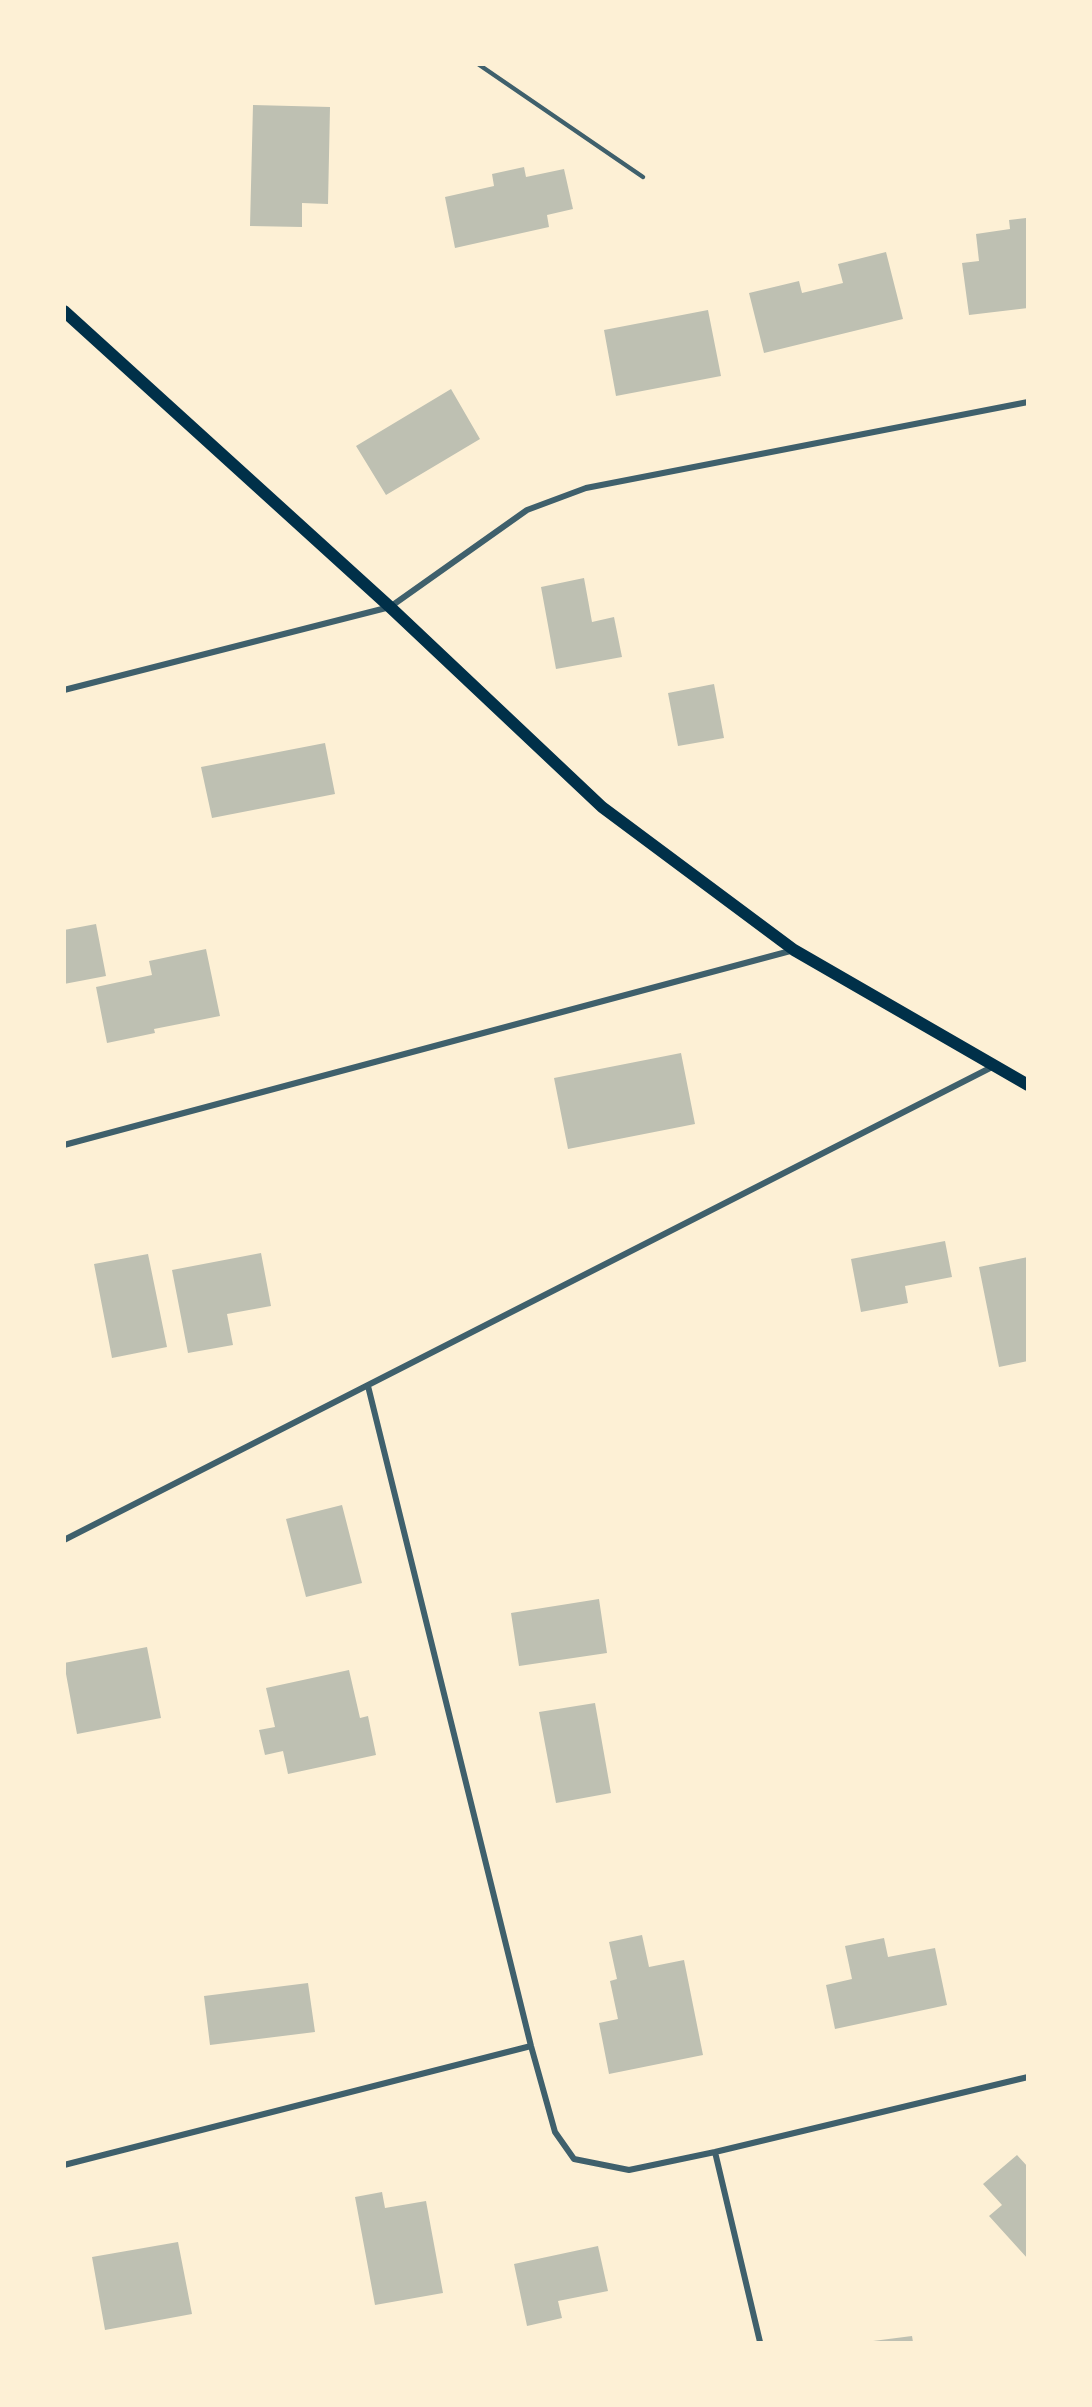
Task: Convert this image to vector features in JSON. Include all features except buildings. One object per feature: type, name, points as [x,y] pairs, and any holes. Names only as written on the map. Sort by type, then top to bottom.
[{"type":"main road","points":[[64,311],[390,607],[602,807],[794,950],[1028,1085]]},
{"type":"street","points":[[64,690],[390,607],[527,510],[586,488],[1028,402]]},
{"type":"street","points":[[64,1145],[794,950]]},
{"type":"street","points":[[64,1540],[995,1066]]},
{"type":"street","points":[[368,1386],[531,2046],[555,2132],[574,2159],[629,2170],[715,2152],[1028,2077]]},
{"type":"street","points":[[64,2165],[531,2046]]},
{"type":"street","points":[[715,2152],[760,2343]]},
{"type":"lane","points":[[478,64],[643,177]]}]
